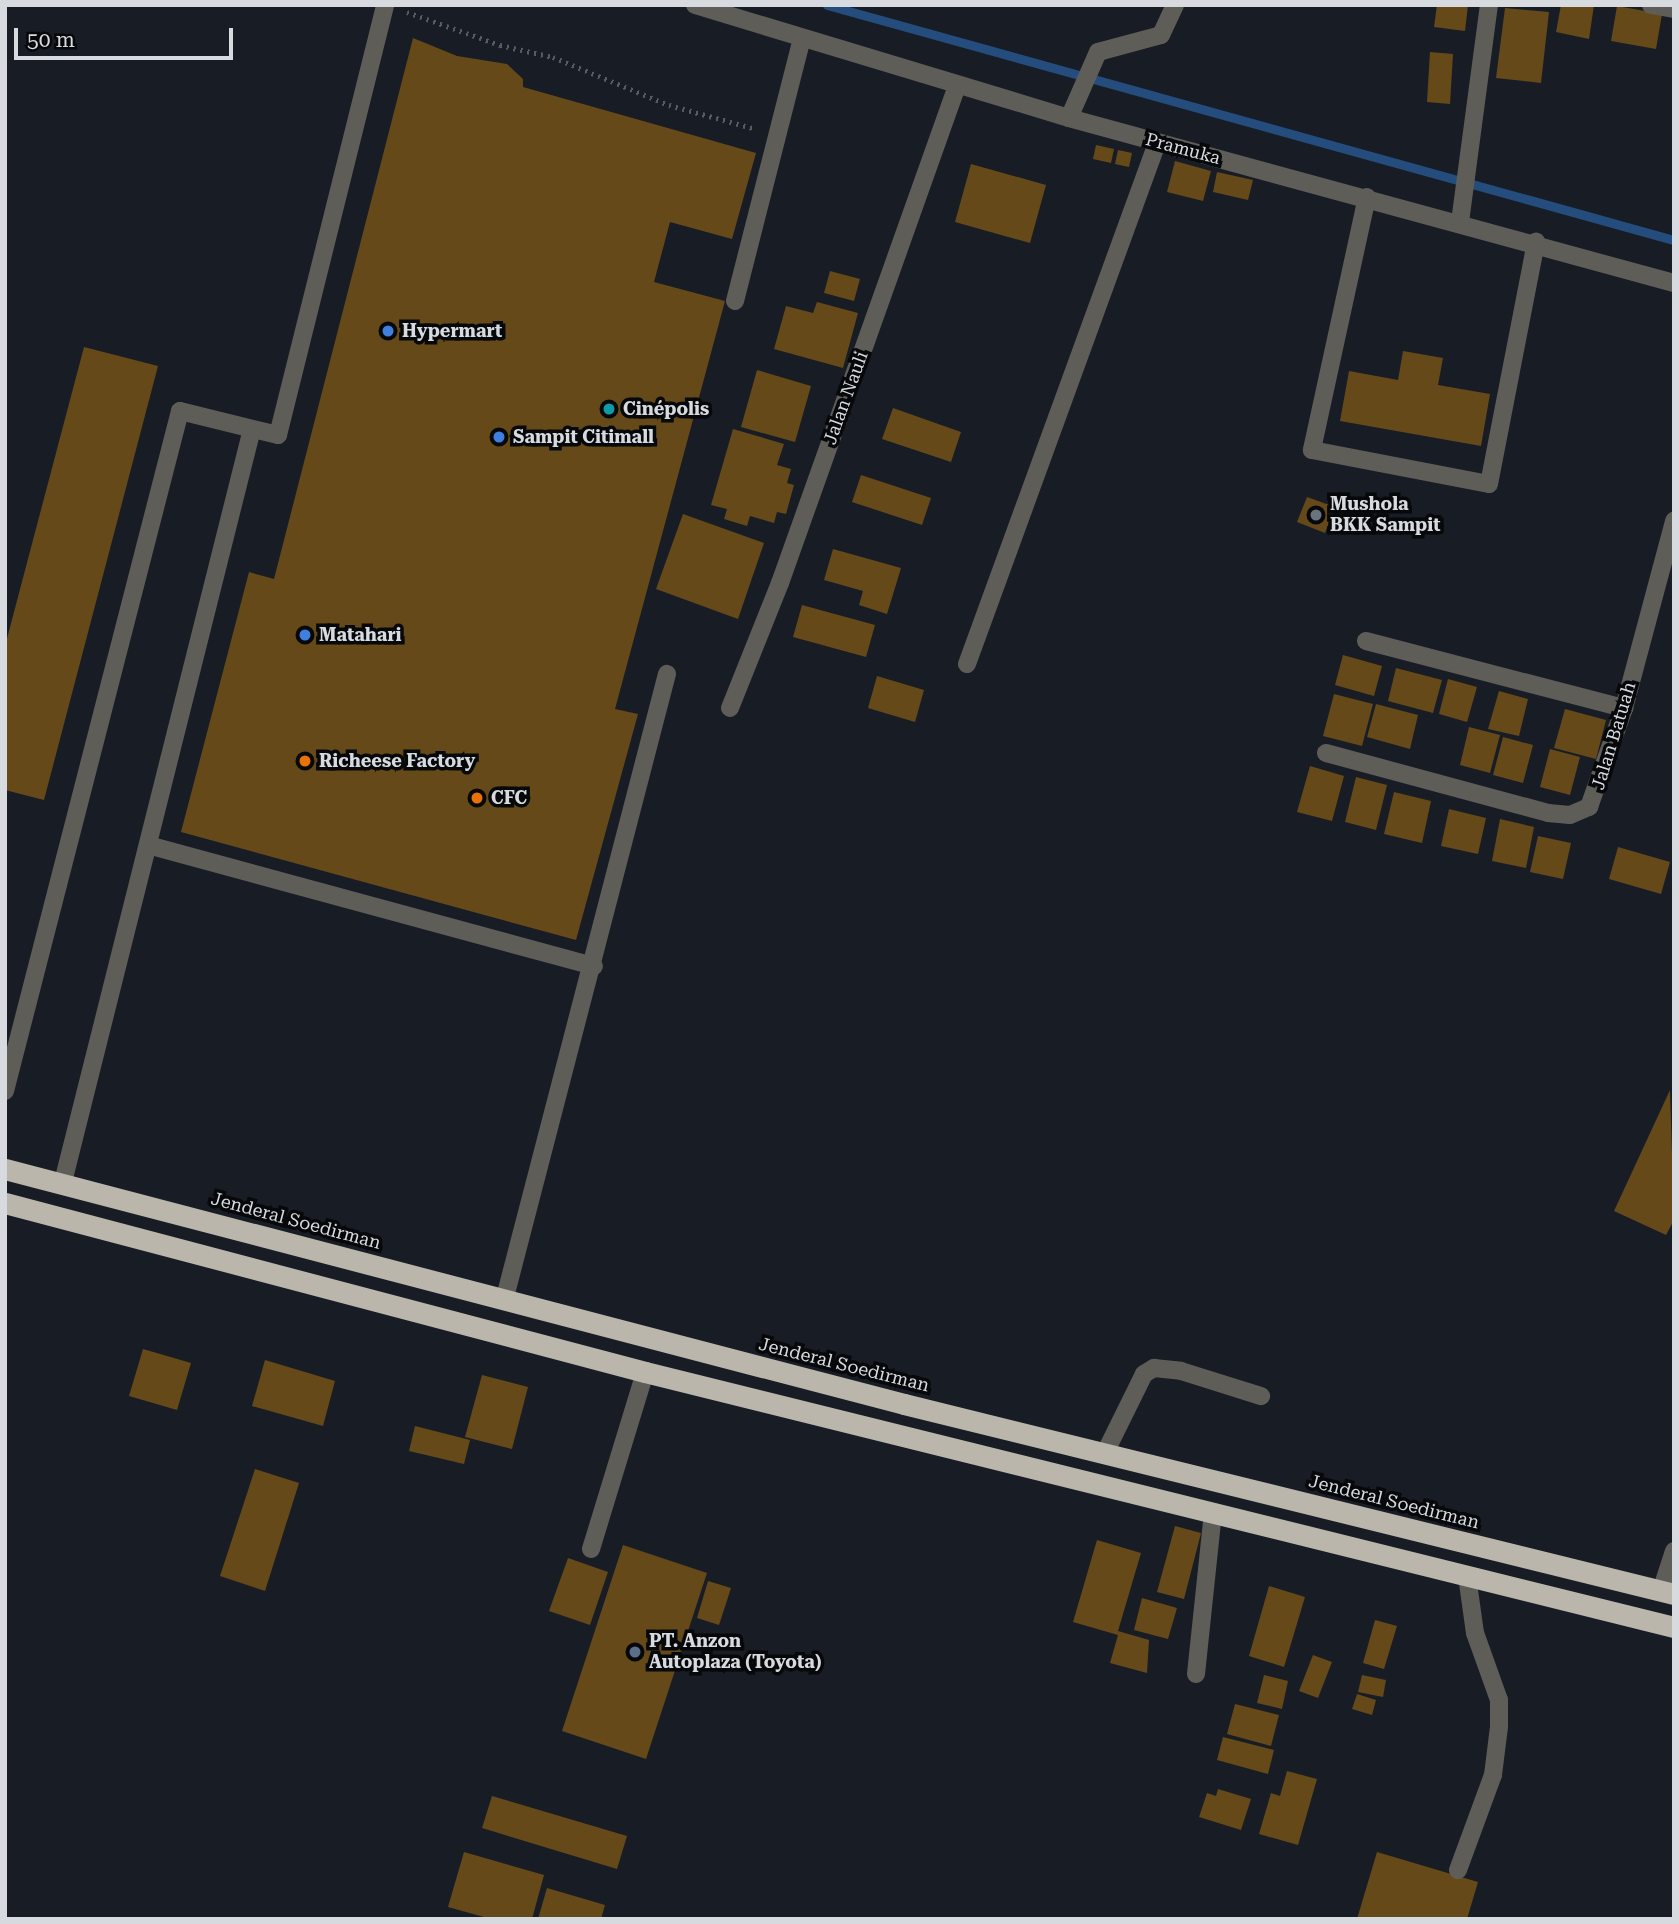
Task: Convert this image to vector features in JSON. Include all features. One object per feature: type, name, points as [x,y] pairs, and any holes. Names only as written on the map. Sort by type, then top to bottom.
[{"type":"highway","name":"Jenderal Soedirman","points":[[5,1169],[63,1182],[504,1301],[1667,1592]]},
{"type":"highway","points":[[5,1203],[645,1372],[1674,1627]]},
{"type":"highway","points":[[1355,1549],[1362,1517]]},
{"type":"street","name":"Pramuka","points":[[695,5],[742,12],[802,39],[1157,143],[1536,242],[1674,282]]},
{"type":"street","points":[[1069,118],[1098,52],[1161,35],[1175,5]]},
{"type":"street","points":[[1460,222],[1489,5]]},
{"type":"street","points":[[1651,5],[1674,9]]},
{"type":"street","points":[[5,1091],[180,411],[278,435],[385,6]]},
{"type":"street","points":[[734,302],[802,39]]},
{"type":"street","name":"Jalan Nauli","points":[[730,708],[780,583],[957,86]]},
{"type":"street","points":[[967,664],[1157,143]]},
{"type":"street","points":[[1367,197],[1312,450],[1489,484],[1536,242]]},
{"type":"street","points":[[63,1182],[252,429]]},
{"type":"street","name":"Jalan Batuah","points":[[1326,753],[1570,814],[1589,807],[1596,796],[1624,708],[1674,521]]},
{"type":"street","points":[[1366,641],[1624,708]]},
{"type":"street","points":[[504,1301],[594,966],[667,674]]},
{"type":"street","points":[[148,845],[594,966]]},
{"type":"street","points":[[1105,1453],[1144,1374],[1154,1368],[1181,1371],[1261,1396]]},
{"type":"street","points":[[591,1549],[645,1372]]},
{"type":"street","points":[[1196,1674],[1213,1513]]},
{"type":"street","points":[[1667,1592],[1674,1551]]},
{"type":"street","points":[[1458,1870],[1493,1775],[1499,1727],[1499,1700],[1475,1633],[1466,1576]]},
{"type":"path","points":[[385,6],[553,57],[668,106],[777,134]]},
{"type":"building","points":[[1437,5],[1468,5],[1465,31],[1434,27]]},
{"type":"building","points":[[1561,5],[1594,5],[1589,39],[1556,32]]},
{"type":"building","points":[[1617,6],[1662,14],[1656,49],[1611,41]]},
{"type":"building","points":[[1505,8],[1549,12],[1541,83],[1496,78]]},
{"type":"building","name":"Sampit Citimall","points":[[413,38],[457,56],[507,64],[523,79],[523,87],[756,153],[732,239],[670,222],[654,282],[725,301],[615,709],[638,714],[576,940],[181,832],[249,572],[274,579]]},
{"type":"building","points":[[1430,52],[1453,54],[1450,104],[1427,102]]},
{"type":"building","points":[[1096,145],[1114,149],[1111,163],[1093,159]]},
{"type":"building","points":[[1118,150],[1132,153],[1129,167],[1115,164]]},
{"type":"building","points":[[1175,161],[1211,171],[1203,201],[1167,192]]},
{"type":"building","points":[[971,164],[1046,185],[1030,243],[955,222]]},
{"type":"building","points":[[1217,172],[1253,180],[1248,200],[1213,192]]},
{"type":"building","points":[[830,271],[860,279],[854,301],[824,293]]},
{"type":"building","points":[[817,302],[858,313],[843,368],[774,349],[786,306],[813,313]]},
{"type":"building","points":[[84,347],[158,366],[44,800],[5,790],[5,646]]},
{"type":"building","points":[[1403,351],[1443,358],[1438,385],[1490,394],[1481,446],[1340,421],[1349,371],[1398,380]]},
{"type":"building","points":[[757,370],[811,386],[795,442],[741,427]]},
{"type":"building","points":[[893,408],[961,432],[951,462],[882,439]]},
{"type":"building","points":[[733,429],[784,444],[777,465],[791,469],[787,483],[794,485],[786,514],[777,512],[774,523],[750,516],[747,526],[724,519],[727,509],[711,505]]},
{"type":"building","points":[[861,475],[931,498],[922,525],[852,502]]},
{"type":"building","name":"Mushola BKK Sampit","points":[[1307,497],[1335,507],[1325,533],[1297,522]]},
{"type":"building","points":[[683,514],[764,543],[738,619],[656,589]]},
{"type":"building","points":[[833,549],[901,568],[887,614],[859,605],[863,591],[824,580]]},
{"type":"building","points":[[802,605],[875,625],[866,657],[793,637]]},
{"type":"building","points":[[1343,655],[1382,666],[1374,696],[1335,685]]},
{"type":"building","points":[[1396,668],[1442,680],[1433,713],[1388,701]]},
{"type":"building","points":[[877,676],[924,690],[915,722],[868,708]]},
{"type":"building","points":[[1448,679],[1477,687],[1467,722],[1439,714]]},
{"type":"building","points":[[1499,691],[1528,699],[1519,736],[1488,729]]},
{"type":"building","points":[[1334,694],[1373,704],[1362,746],[1323,736]]},
{"type":"building","points":[[1376,704],[1418,715],[1410,749],[1367,737]]},
{"type":"building","points":[[1565,709],[1606,720],[1596,759],[1554,748]]},
{"type":"building","points":[[1469,727],[1500,735],[1490,773],[1460,765]]},
{"type":"building","points":[[1503,737],[1533,745],[1523,783],[1493,775]]},
{"type":"building","points":[[1550,749],[1580,757],[1570,795],[1540,787]]},
{"type":"building","points":[[1310,766],[1344,776],[1332,821],[1297,812]]},
{"type":"building","points":[[1356,777],[1387,785],[1376,830],[1345,822]]},
{"type":"building","points":[[1394,792],[1431,801],[1422,843],[1384,834]]},
{"type":"building","points":[[1449,809],[1486,818],[1478,854],[1441,846]]},
{"type":"building","points":[[1500,819],[1534,827],[1526,868],[1492,861]]},
{"type":"building","points":[[1538,836],[1571,843],[1563,879],[1530,872]]},
{"type":"building","points":[[1618,847],[1670,862],[1661,894],[1609,879]]},
{"type":"building","points":[[1670,1090],[1674,1220],[1666,1235],[1614,1211]]},
{"type":"building","points":[[143,1349],[191,1363],[177,1410],[129,1396]]},
{"type":"building","points":[[265,1360],[335,1381],[323,1426],[252,1406]]},
{"type":"building","points":[[482,1375],[528,1387],[512,1449],[465,1437]]},
{"type":"building","points":[[415,1426],[470,1440],[464,1464],[409,1451]]},
{"type":"building","points":[[255,1469],[299,1483],[265,1591],[220,1576]]},
{"type":"building","points":[[1175,1526],[1201,1533],[1184,1599],[1157,1592]]},
{"type":"building","points":[[1097,1540],[1141,1553],[1118,1631],[1149,1640],[1147,1673],[1110,1663],[1118,1635],[1073,1622]]},
{"type":"building","name":"PT. Anzon Autoplaza (Toyota)","points":[[623,1545],[707,1573],[646,1759],[562,1731]]},
{"type":"building","points":[[568,1558],[608,1572],[590,1625],[549,1611]]},
{"type":"building","points":[[708,1581],[731,1588],[719,1625],[697,1618]]},
{"type":"building","points":[[1269,1586],[1305,1597],[1284,1667],[1249,1656]]},
{"type":"building","points":[[1142,1598],[1177,1608],[1168,1639],[1134,1630]]},
{"type":"building","points":[[1375,1620],[1397,1626],[1384,1669],[1363,1663]]},
{"type":"building","points":[[1313,1655],[1332,1662],[1318,1698],[1299,1691]]},
{"type":"building","points":[[1264,1675],[1288,1681],[1282,1709],[1257,1703]]},
{"type":"building","points":[[1362,1675],[1386,1680],[1383,1697],[1358,1692]]},
{"type":"building","points":[[1357,1694],[1376,1700],[1372,1715],[1352,1709]]},
{"type":"building","points":[[1235,1704],[1279,1715],[1271,1746],[1227,1734]]},
{"type":"building","points":[[1223,1737],[1274,1750],[1268,1774],[1217,1760]]},
{"type":"building","points":[[1287,1771],[1317,1779],[1298,1845],[1259,1834],[1271,1793],[1280,1796]]},
{"type":"building","points":[[1218,1789],[1251,1799],[1241,1830],[1199,1817],[1207,1793],[1216,1796]]},
{"type":"building","points":[[492,1796],[627,1836],[617,1869],[482,1828]]},
{"type":"building","points":[[464,1852],[544,1875],[532,1919],[491,1919],[448,1907]]},
{"type":"building","points":[[1377,1852],[1478,1882],[1467,1919],[1357,1919]]},
{"type":"building","points":[[547,1888],[605,1905],[601,1919],[538,1919]]},
{"type":"waterway","points":[[827,5],[1674,240]]},
{"type":"place","name":"Hypermart","points":[[388,331]]},
{"type":"place","name":"Cinépolis","points":[[609,409]]},
{"type":"place","name":"Sampit Citimall","points":[[499,437]]},
{"type":"place","name":"Mushola BKK Sampit","points":[[1316,515]]},
{"type":"place","name":"Matahari","points":[[305,635]]},
{"type":"place","name":"Richeese Factory","points":[[305,761]]},
{"type":"place","name":"CFC","points":[[477,798]]},
{"type":"place","name":"PT. Anzon Autoplaza (Toyota)","points":[[635,1652]]}]
